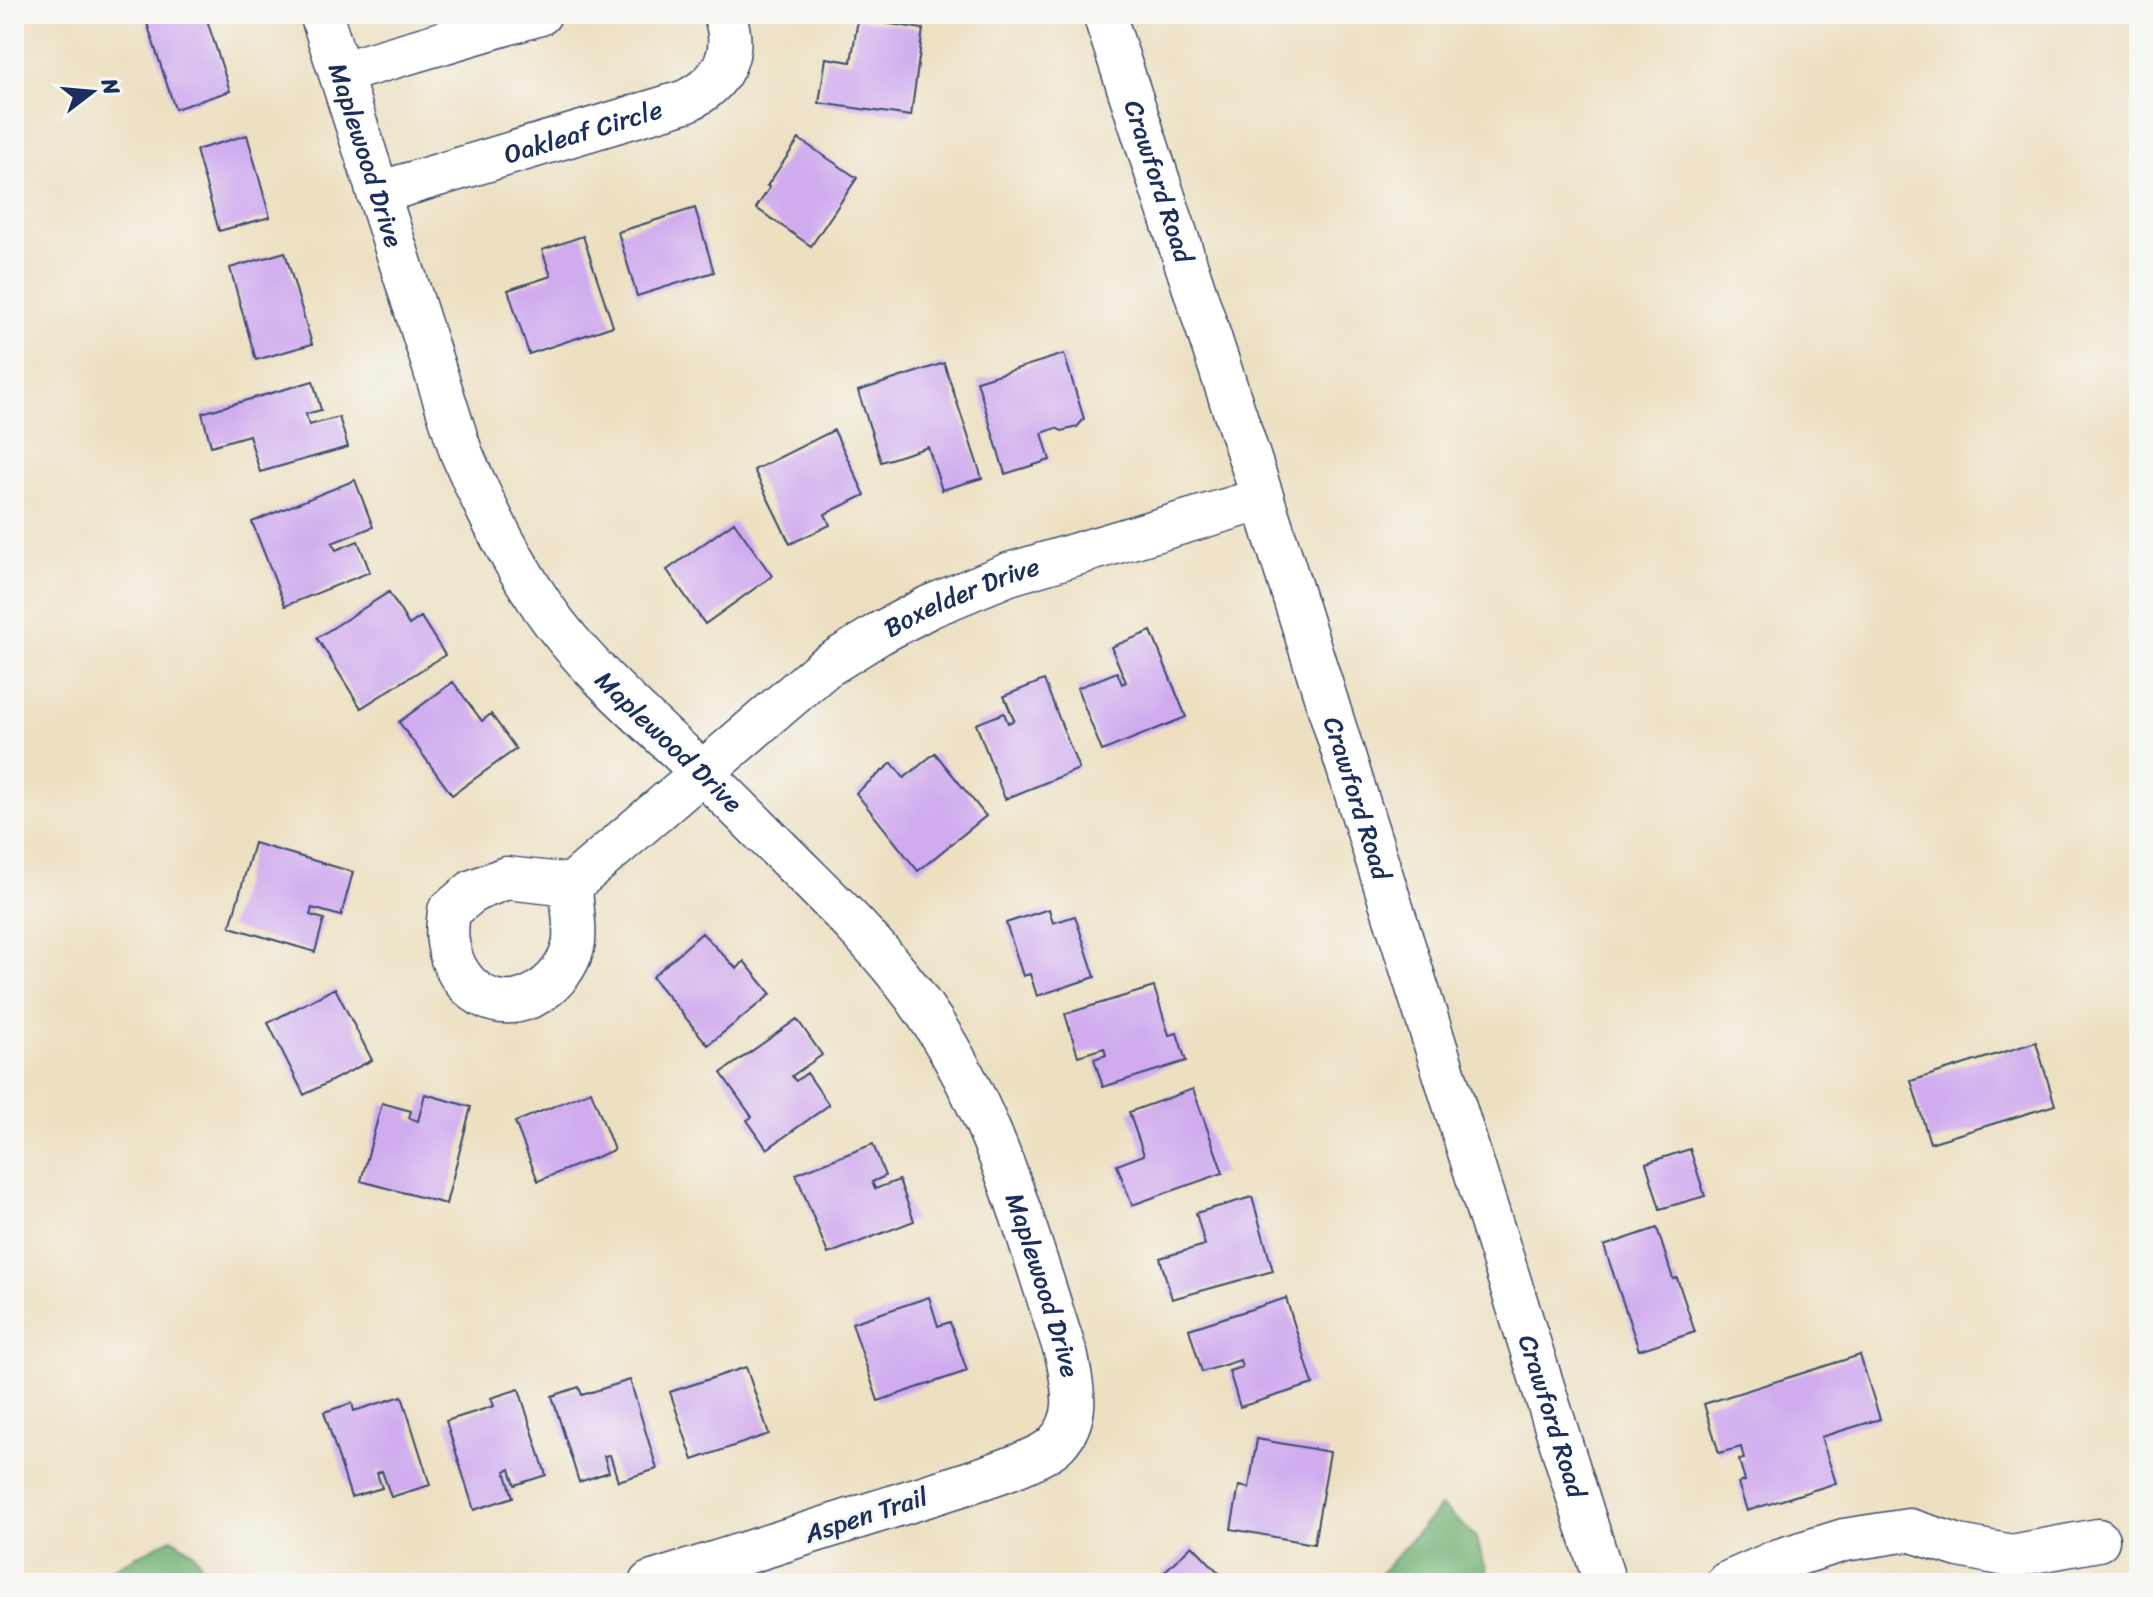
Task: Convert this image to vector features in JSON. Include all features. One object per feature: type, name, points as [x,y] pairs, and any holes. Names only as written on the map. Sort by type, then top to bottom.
[{"type":"street","name":"Maplewood Drive","points":[[321,14],[461,452],[483,504],[544,608],[577,650],[864,934],[937,1028],[966,1077],[998,1146],[1067,1357],[1074,1392],[1074,1411],[1069,1426]]},
{"type":"street","points":[[340,73],[540,14]]},
{"type":"street","name":"Oakleaf Circle","points":[[378,193],[686,101],[702,93],[714,83],[727,58],[729,27],[724,14]]},
{"type":"street","name":"Crawford Road","points":[[1104,14],[1263,499],[1605,1583]]},
{"type":"street","name":"Boxelder Drive","points":[[571,885],[824,668],[880,633],[929,607],[1009,574],[1263,499]]},
{"type":"street","name":"Aspen Trail","points":[[650,1583],[975,1480],[1044,1453],[1056,1444],[1069,1426]]},
{"type":"street","points":[[1727,1583],[1779,1560],[1844,1540],[1909,1530],[1959,1546],[2012,1556],[2098,1540]]},
{"type":"green space","points":[[1441,1506],[1475,1536],[1491,1583],[1372,1583]]},
{"type":"green space","points":[[172,1538],[193,1552],[213,1583],[93,1583],[104,1573]]},
{"type":"building","points":[[144,14],[205,14],[230,91],[175,109]]},
{"type":"building","points":[[858,19],[923,29],[911,116],[819,103],[826,58],[851,62]]},
{"type":"building","points":[[247,135],[270,217],[219,231],[196,150]]},
{"type":"building","points":[[799,139],[857,178],[811,246],[756,208]]},
{"type":"building","points":[[695,208],[714,272],[637,296],[618,232]]},
{"type":"building","points":[[583,236],[613,326],[529,354],[508,290],[551,276],[542,250]]},
{"type":"building","points":[[285,252],[312,344],[256,360],[230,268]]},
{"type":"building","points":[[1064,354],[1084,419],[1077,427],[1062,431],[1056,428],[1042,433],[1050,460],[1005,474],[977,381]]},
{"type":"building","points":[[944,363],[982,478],[942,490],[928,447],[881,462],[858,391]]},
{"type":"building","points":[[313,381],[321,410],[306,414],[309,425],[339,417],[348,447],[260,472],[249,435],[211,446],[202,413]]},
{"type":"building","points":[[834,430],[865,495],[825,514],[830,525],[790,544],[754,470]]},
{"type":"building","points":[[355,480],[373,527],[332,543],[336,550],[358,541],[370,572],[285,606],[252,522]]},
{"type":"building","points":[[734,522],[772,576],[705,624],[667,570]]},
{"type":"building","points":[[389,592],[409,625],[421,617],[445,655],[361,708],[317,638]]},
{"type":"building","points":[[1151,631],[1186,717],[1102,751],[1077,688],[1117,672],[1122,684],[1126,682],[1111,647]]},
{"type":"building","points":[[1044,680],[1079,769],[1005,799],[976,724],[1004,713],[1008,723],[1014,720],[1004,696]]},
{"type":"building","points":[[453,682],[482,721],[491,714],[516,749],[452,795],[399,722]]},
{"type":"building","points":[[935,753],[986,816],[918,871],[856,793],[892,763],[904,778]]},
{"type":"building","points":[[254,843],[353,872],[341,916],[312,908],[310,915],[324,919],[315,952],[230,927]]},
{"type":"building","points":[[1049,909],[1053,923],[1075,916],[1095,977],[1037,996],[1030,974],[1023,976],[1006,923]]},
{"type":"building","points":[[702,933],[737,969],[744,961],[771,994],[708,1045],[652,977]]},
{"type":"building","points":[[1154,987],[1169,1035],[1177,1033],[1186,1061],[1103,1087],[1094,1059],[1106,1055],[1104,1048],[1078,1056],[1065,1014]]},
{"type":"building","points":[[335,988],[372,1060],[304,1095],[268,1023]]},
{"type":"building","points":[[797,1019],[822,1055],[792,1076],[796,1081],[807,1073],[829,1105],[767,1149],[747,1120],[752,1117],[721,1073]]},
{"type":"building","points":[[2036,1042],[2055,1105],[1930,1143],[1911,1081]]},
{"type":"building","points":[[1193,1089],[1223,1173],[1132,1205],[1117,1165],[1144,1155],[1129,1112]]},
{"type":"building","points":[[591,1091],[614,1150],[538,1181],[515,1122]]},
{"type":"building","points":[[425,1094],[471,1107],[446,1204],[361,1181],[382,1103],[411,1111],[409,1118],[418,1121]]},
{"type":"building","points":[[873,1144],[885,1176],[872,1182],[875,1189],[899,1180],[914,1221],[828,1254],[796,1174]]},
{"type":"building","points":[[1690,1149],[1705,1196],[1660,1209],[1646,1163]]},
{"type":"building","points":[[1252,1197],[1273,1271],[1172,1299],[1160,1258],[1205,1245],[1196,1213]]},
{"type":"building","points":[[1657,1228],[1673,1279],[1677,1278],[1695,1332],[1639,1350],[1604,1246]]},
{"type":"building","points":[[929,1297],[938,1326],[950,1322],[967,1371],[878,1401],[852,1323]]},
{"type":"building","points":[[1286,1298],[1313,1384],[1240,1407],[1229,1371],[1242,1367],[1240,1360],[1202,1372],[1189,1329]]},
{"type":"building","points":[[1860,1355],[1880,1419],[1821,1437],[1836,1483],[1747,1511],[1738,1483],[1745,1481],[1739,1460],[1744,1459],[1741,1447],[1719,1453],[1704,1404]]},
{"type":"building","points":[[746,1367],[769,1434],[693,1460],[670,1392]]},
{"type":"building","points":[[630,1380],[657,1469],[618,1481],[610,1455],[604,1456],[609,1472],[579,1482],[552,1396],[579,1387],[582,1395]]},
{"type":"building","points":[[519,1389],[546,1475],[515,1485],[510,1469],[505,1471],[513,1497],[474,1510],[446,1421],[494,1406],[491,1398]]},
{"type":"building","points":[[402,1396],[430,1485],[391,1497],[382,1471],[377,1473],[382,1488],[351,1497],[324,1412],[352,1403],[354,1411]]},
{"type":"building","points":[[1257,1439],[1330,1452],[1314,1544],[1231,1529],[1239,1486],[1249,1488]]},
{"type":"building","points":[[1192,1545],[1229,1583],[1171,1583],[1162,1574]]}]
